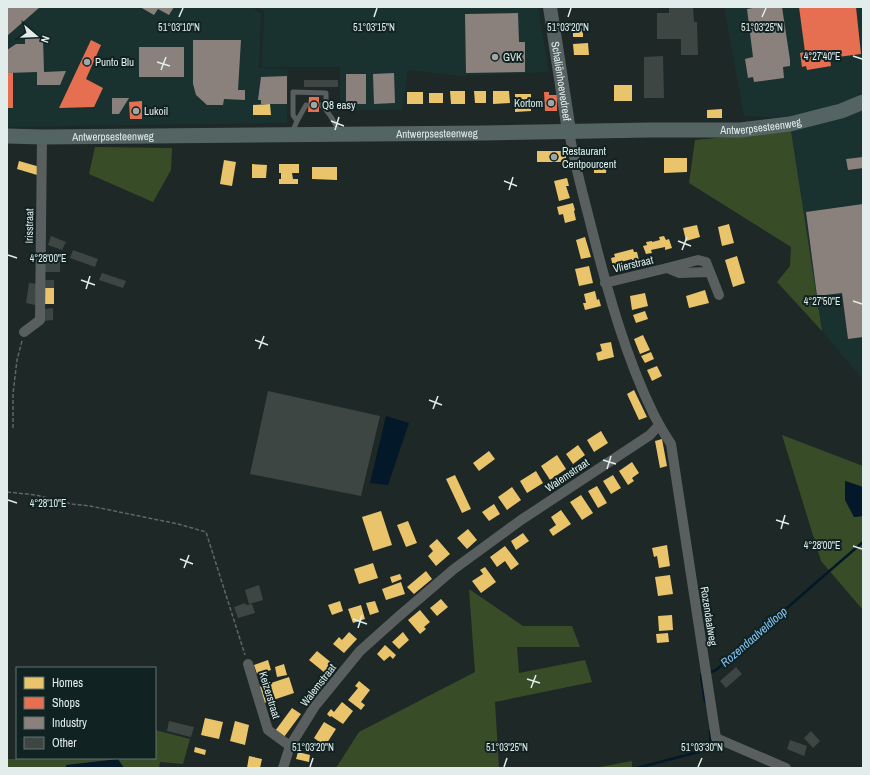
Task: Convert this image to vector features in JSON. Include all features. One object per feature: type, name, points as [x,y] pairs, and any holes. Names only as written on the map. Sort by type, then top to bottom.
[{"type":"main road","name":"Antwerpsesteenweg","points":[[7,136],[42,137],[294,127],[340,134],[740,130],[790,124],[841,111],[863,102]]},
{"type":"street","name":"Schaliënhoevedreef","points":[[550,7],[569,131]]},
{"type":"street","points":[[569,131],[605,283],[635,372],[659,425]]},
{"type":"street","name":"Irisstraat","points":[[24,332],[40,320],[42,137]]},
{"type":"street","name":"Vlierstraat","points":[[605,283],[667,268],[680,273],[709,272],[718,295]]},
{"type":"street","name":"Walemstraat","points":[[284,768],[290,746],[315,706],[360,651],[454,569],[521,520],[650,435],[659,425]]},
{"type":"street","name":"Rozendaalweg","points":[[659,425],[671,444],[716,738],[786,768]]},
{"type":"street","name":"Keizerstraat","points":[[248,664],[268,730],[290,746]]},
{"type":"lane","points":[[294,127],[293,92],[326,92],[326,109]]},
{"type":"lane","points":[[294,127],[306,105]]},
{"type":"lane","points":[[321,105],[326,109],[340,134]]},
{"type":"path","points":[[13,428],[13,394],[17,360],[24,332]]},
{"type":"path","points":[[7,492],[36,495],[72,504],[90,506],[178,524],[206,532],[248,664]]},
{"type":"shaded area","points":[[7,7],[252,7],[261,13],[259,68],[288,69],[287,123],[7,127]]},
{"type":"shaded area","points":[[256,7],[538,7],[549,72],[459,76],[408,70],[402,110],[340,110],[340,67],[262,67],[264,11]]},
{"type":"shaded area","points":[[724,7],[863,7],[863,93],[819,110],[780,118],[744,116]]},
{"type":"shaded area","points":[[863,108],[863,380],[822,331],[791,131]]},
{"type":"shaded area","points":[[386,416],[409,423],[388,485],[370,483]]},
{"type":"shaded area","points":[[845,481],[863,487],[863,516],[854,517],[845,500]]},
{"type":"shaded area","points":[[118,759],[124,768],[66,768],[66,765]]},
{"type":"green space","points":[[791,131],[822,331],[777,282],[790,266],[791,247],[689,183],[695,140]]},
{"type":"green space","points":[[95,147],[172,148],[171,170],[153,202],[89,174]]},
{"type":"green space","points":[[782,435],[863,466],[863,487],[846,481],[854,517],[863,516],[863,610],[821,561]]},
{"type":"green space","points":[[469,589],[523,626],[572,626],[580,647],[517,647],[519,673],[585,660],[592,682],[495,702],[499,768],[336,768],[359,732],[475,672]]},
{"type":"green space","points":[[156,730],[190,739],[183,764],[160,762],[159,768],[7,768],[7,759],[156,759]]},
{"type":"green space","points":[[632,761],[632,768],[594,768]]},
{"type":"building: Homes","points":[[573,26],[583,26],[583,37],[573,37]]},
{"type":"building: Homes","points":[[588,43],[589,55],[574,55],[573,44]]},
{"type":"building: Homes","points":[[614,85],[632,85],[632,101],[614,101]]},
{"type":"building: Homes","points":[[450,91],[465,91],[465,104],[451,104]]},
{"type":"building: Homes","points":[[474,91],[486,91],[486,103],[475,103]]},
{"type":"building: Homes","points":[[493,91],[509,91],[510,103],[493,104]]},
{"type":"building: Homes","points":[[407,92],[423,92],[423,104],[407,104]]},
{"type":"building: Homes","points":[[429,93],[443,93],[443,103],[429,103]]},
{"type":"building: Homes","points":[[515,94],[531,94],[531,111],[515,112]]},
{"type":"building: Homes","points":[[270,104],[271,115],[253,115],[253,105]]},
{"type":"building: Homes","points":[[722,109],[722,118],[707,118],[707,110]]},
{"type":"building: Homes","points":[[537,151],[566,151],[566,162],[537,162]]},
{"type":"building: Homes","points":[[664,158],[687,158],[687,172],[664,173]]},
{"type":"building: Homes","points":[[224,160],[236,162],[232,186],[220,184]]},
{"type":"building: Homes","points":[[19,161],[40,167],[37,175],[17,169]]},
{"type":"building: Homes","points":[[594,161],[607,161],[606,173],[594,173]]},
{"type":"building: Homes","points":[[252,164],[267,165],[266,178],[252,178]]},
{"type":"building: Homes","points":[[279,164],[299,164],[299,173],[292,173],[293,179],[298,179],[298,184],[279,184],[281,173],[279,173]]},
{"type":"building: Homes","points":[[312,167],[337,167],[337,180],[312,179]]},
{"type":"building: Homes","points":[[567,178],[569,186],[566,186],[570,198],[559,201],[554,181]]},
{"type":"building: Homes","points":[[573,203],[576,220],[565,223],[563,214],[559,215],[557,207]]},
{"type":"building: Homes","points":[[729,224],[734,243],[722,246],[718,227]]},
{"type":"building: Homes","points":[[697,225],[700,237],[686,241],[683,228]]},
{"type":"building: Homes","points":[[664,236],[666,240],[669,239],[672,248],[665,250],[665,247],[651,250],[652,253],[646,254],[643,246],[647,245],[646,242],[660,240],[659,237]]},
{"type":"building: Homes","points":[[585,237],[591,257],[581,259],[576,240]]},
{"type":"building: Homes","points":[[633,249],[634,252],[637,252],[639,260],[632,262],[632,259],[617,263],[617,266],[613,267],[611,258],[615,257],[614,254]]},
{"type":"building: Homes","points":[[737,256],[745,283],[733,287],[725,260]]},
{"type":"building: Homes","points":[[589,266],[593,283],[579,286],[575,269]]},
{"type":"building: Homes","points":[[44,288],[54,288],[54,304],[44,304]]},
{"type":"building: Homes","points":[[705,290],[709,303],[689,308],[686,296]]},
{"type":"building: Homes","points":[[595,291],[597,300],[599,299],[601,306],[585,310],[583,303],[586,303],[584,294]]},
{"type":"building: Homes","points":[[645,293],[648,306],[632,310],[630,296]]},
{"type":"building: Homes","points":[[645,311],[648,319],[636,323],[633,315]]},
{"type":"building: Homes","points":[[643,335],[650,350],[640,354],[634,339]]},
{"type":"building: Homes","points":[[611,342],[614,357],[598,361],[596,353],[602,351],[600,344]]},
{"type":"building: Homes","points":[[651,352],[654,359],[645,363],[641,356]]},
{"type":"building: Homes","points":[[657,366],[662,376],[652,381],[647,370]]},
{"type":"building: Homes","points":[[634,390],[647,417],[639,420],[627,394]]},
{"type":"building: Homes","points":[[601,431],[608,443],[594,452],[587,440]]},
{"type":"building: Homes","points":[[662,439],[667,466],[660,468],[655,441]]},
{"type":"building: Homes","points":[[578,445],[585,455],[573,464],[566,454]]},
{"type":"building: Homes","points":[[489,451],[495,459],[479,471],[473,463]]},
{"type":"building: Homes","points":[[557,455],[566,469],[550,480],[541,466]]},
{"type":"building: Homes","points":[[632,462],[639,473],[632,478],[634,481],[628,485],[619,471]]},
{"type":"building: Homes","points":[[536,471],[543,483],[527,493],[520,481]]},
{"type":"building: Homes","points":[[455,475],[471,509],[462,513],[446,479]]},
{"type":"building: Homes","points":[[613,475],[621,488],[611,494],[603,481]]},
{"type":"building: Homes","points":[[597,486],[607,503],[598,508],[588,491]]},
{"type":"building: Homes","points":[[512,487],[521,500],[507,510],[498,497]]},
{"type":"building: Homes","points":[[581,495],[593,513],[582,520],[570,502]]},
{"type":"building: Homes","points":[[494,504],[500,514],[489,521],[482,512]]},
{"type":"building: Homes","points":[[561,510],[571,524],[553,536],[549,530],[556,525],[551,517]]},
{"type":"building: Homes","points":[[381,511],[392,545],[373,551],[362,517]]},
{"type":"building: Homes","points":[[408,521],[417,543],[406,547],[397,525]]},
{"type":"building: Homes","points":[[468,529],[477,540],[467,549],[457,538]]},
{"type":"building: Homes","points":[[523,533],[529,541],[516,550],[511,541]]},
{"type":"building: Homes","points":[[437,539],[450,554],[436,566],[428,556],[433,551],[429,546]]},
{"type":"building: Homes","points":[[667,545],[670,566],[659,568],[657,556],[654,557],[652,548]]},
{"type":"building: Homes","points":[[505,546],[519,564],[511,570],[505,561],[497,567],[490,557]]},
{"type":"building: Homes","points":[[373,563],[378,578],[359,584],[354,569]]},
{"type":"building: Homes","points":[[485,567],[496,582],[481,593],[472,581],[483,574],[480,570]]},
{"type":"building: Homes","points":[[426,571],[432,579],[414,594],[407,587]]},
{"type":"building: Homes","points":[[400,574],[402,579],[392,583],[390,577]]},
{"type":"building: Homes","points":[[670,575],[673,594],[658,596],[655,577]]},
{"type":"building: Homes","points":[[401,582],[405,594],[386,600],[382,589]]},
{"type":"building: Homes","points":[[441,599],[448,607],[437,616],[430,608]]},
{"type":"building: Homes","points":[[340,601],[343,611],[332,615],[328,605]]},
{"type":"building: Homes","points":[[375,601],[379,612],[370,615],[366,603]]},
{"type":"building: Homes","points":[[361,605],[365,619],[353,623],[348,609]]},
{"type":"building: Homes","points":[[420,610],[430,622],[424,627],[426,629],[420,634],[408,620]]},
{"type":"building: Homes","points":[[672,615],[673,630],[659,631],[658,616]]},
{"type":"building: Homes","points":[[349,632],[357,639],[344,653],[333,644],[339,637],[342,640]]},
{"type":"building: Homes","points":[[403,632],[409,640],[399,649],[392,642]]},
{"type":"building: Homes","points":[[668,633],[669,642],[657,643],[656,634]]},
{"type":"building: Homes","points":[[385,645],[396,655],[393,659],[390,656],[384,661],[377,654]]},
{"type":"building: Homes","points":[[317,651],[333,664],[325,673],[309,660]]},
{"type":"building: Homes","points":[[268,660],[271,670],[257,674],[254,665]]},
{"type":"building: Homes","points":[[284,664],[287,675],[277,677],[275,667]]},
{"type":"building: Homes","points":[[289,677],[294,693],[264,703],[259,687]]},
{"type":"building: Homes","points":[[359,681],[370,690],[361,702],[365,705],[361,710],[348,700],[358,688],[355,686]]},
{"type":"building: Homes","points":[[342,702],[353,711],[343,724],[327,714],[331,709],[334,712]]},
{"type":"building: Homes","points":[[292,708],[301,714],[284,737],[275,731]]},
{"type":"building: Homes","points":[[205,718],[223,722],[219,739],[201,735]]},
{"type":"building: Homes","points":[[235,721],[249,725],[245,745],[230,741]]},
{"type":"building: Homes","points":[[324,722],[336,729],[325,746],[314,738]]},
{"type":"building: Homes","points":[[195,747],[206,750],[205,755],[194,752]]},
{"type":"building: Homes","points":[[298,752],[310,755],[309,762],[296,759]]},
{"type":"building: Homes","points":[[249,756],[262,759],[260,768],[247,768]]},
{"type":"building: Shops","points":[[799,7],[856,7],[861,54],[830,58],[831,66],[807,70],[806,66],[802,67],[800,53],[805,52]]},
{"type":"building: Shops","name":"Punto Blu","points":[[91,40],[101,45],[86,79],[103,88],[94,107],[59,108]]},
{"type":"building: Shops","points":[[13,72],[13,108],[7,108],[7,73]]},
{"type":"building: Shops","name":"Kortom","points":[[544,92],[549,92],[549,95],[557,95],[557,111],[545,111]]},
{"type":"building: Shops","name":"Q8 easy","points":[[309,97],[319,97],[319,112],[308,112]]},
{"type":"building: Shops","name":"Lukoil","points":[[142,101],[142,119],[130,119],[129,102]]},
{"type":"building: Industry","points":[[7,7],[40,7],[7,36]]},
{"type":"building: Industry","points":[[140,7],[174,7],[169,15],[158,9],[154,15]]},
{"type":"building: Industry","points":[[759,7],[782,7],[790,60],[790,66],[783,67],[784,78],[754,82],[753,77],[748,78],[745,59],[753,57],[747,9]]},
{"type":"building: Industry","name":"GVK","points":[[518,13],[519,42],[525,42],[525,72],[466,73],[465,14]]},
{"type":"building: Industry","points":[[25,38],[43,38],[44,72],[66,71],[60,85],[37,85],[37,72],[7,73],[7,50],[16,44],[25,44]]},
{"type":"building: Industry","points":[[193,40],[241,40],[238,90],[245,90],[245,100],[224,99],[223,105],[207,105],[196,95],[193,84]]},
{"type":"building: Industry","points":[[139,47],[184,47],[184,77],[139,77]]},
{"type":"building: Industry","points":[[394,73],[395,103],[374,104],[373,74]]},
{"type":"building: Industry","points":[[346,74],[366,74],[366,104],[346,104]]},
{"type":"building: Industry","points":[[287,76],[287,104],[261,104],[261,100],[258,100],[261,77]]},
{"type":"building: Industry","points":[[112,98],[129,98],[119,114],[112,114]]},
{"type":"building: Industry","points":[[863,157],[863,168],[848,170],[846,159]]},
{"type":"building: Industry","points":[[863,204],[863,337],[848,339],[842,293],[817,296],[806,212]]},
{"type":"building: Other","points":[[669,7],[693,7],[694,22],[697,22],[698,55],[681,55],[681,39],[657,39],[657,13],[669,13]]},
{"type":"building: Other","points":[[663,56],[664,98],[644,98],[644,57]]},
{"type":"building: Other","points":[[304,80],[338,80],[338,87],[304,87]]},
{"type":"building: Other","points":[[51,236],[66,242],[62,250],[48,245]]},
{"type":"building: Other","points":[[73,250],[98,259],[95,267],[70,258]]},
{"type":"building: Other","points":[[44,256],[60,256],[60,272],[44,272]]},
{"type":"building: Other","points":[[102,273],[126,281],[123,288],[99,280]]},
{"type":"building: Other","points":[[44,280],[54,280],[54,288],[44,288]]},
{"type":"building: Other","points":[[29,283],[38,284],[35,305],[26,303]]},
{"type":"building: Other","points":[[53,308],[53,320],[44,321],[44,309]]},
{"type":"building: Other","points":[[268,391],[380,416],[361,496],[250,474]]},
{"type":"building: Other","points":[[259,585],[263,600],[249,604],[245,590]]},
{"type":"building: Other","points":[[245,603],[246,605],[252,604],[255,613],[238,618],[234,607]]},
{"type":"building: Other","points":[[736,667],[742,674],[726,688],[720,681]]},
{"type":"building: Other","points":[[169,721],[194,727],[191,737],[167,731]]},
{"type":"building: Other","points":[[811,731],[820,741],[813,748],[804,738]]},
{"type":"building: Other","points":[[790,740],[807,746],[804,756],[787,749]]},
{"type":"waterway","name":"Rozendaalveldloop","points":[[709,673],[716,670],[863,542]]},
{"type":"waterway","name":"Rozendaalveldloop","points":[[704,674],[701,675],[705,702]]},
{"type":"waterway","name":"Rozendaalveldloop","points":[[637,768],[706,750],[711,747],[710,731]]},
{"type":"place","name":"GVK","points":[[495,57]]},
{"type":"place","name":"Punto Blu","points":[[87,62]]},
{"type":"place","name":"Kortom","points":[[551,103]]},
{"type":"place","name":"Q8 easy","points":[[314,105]]},
{"type":"place","name":"Lukoil","points":[[136,111]]},
{"type":"place","name":"Restaurant Centpourcent","points":[[554,157]]}]
